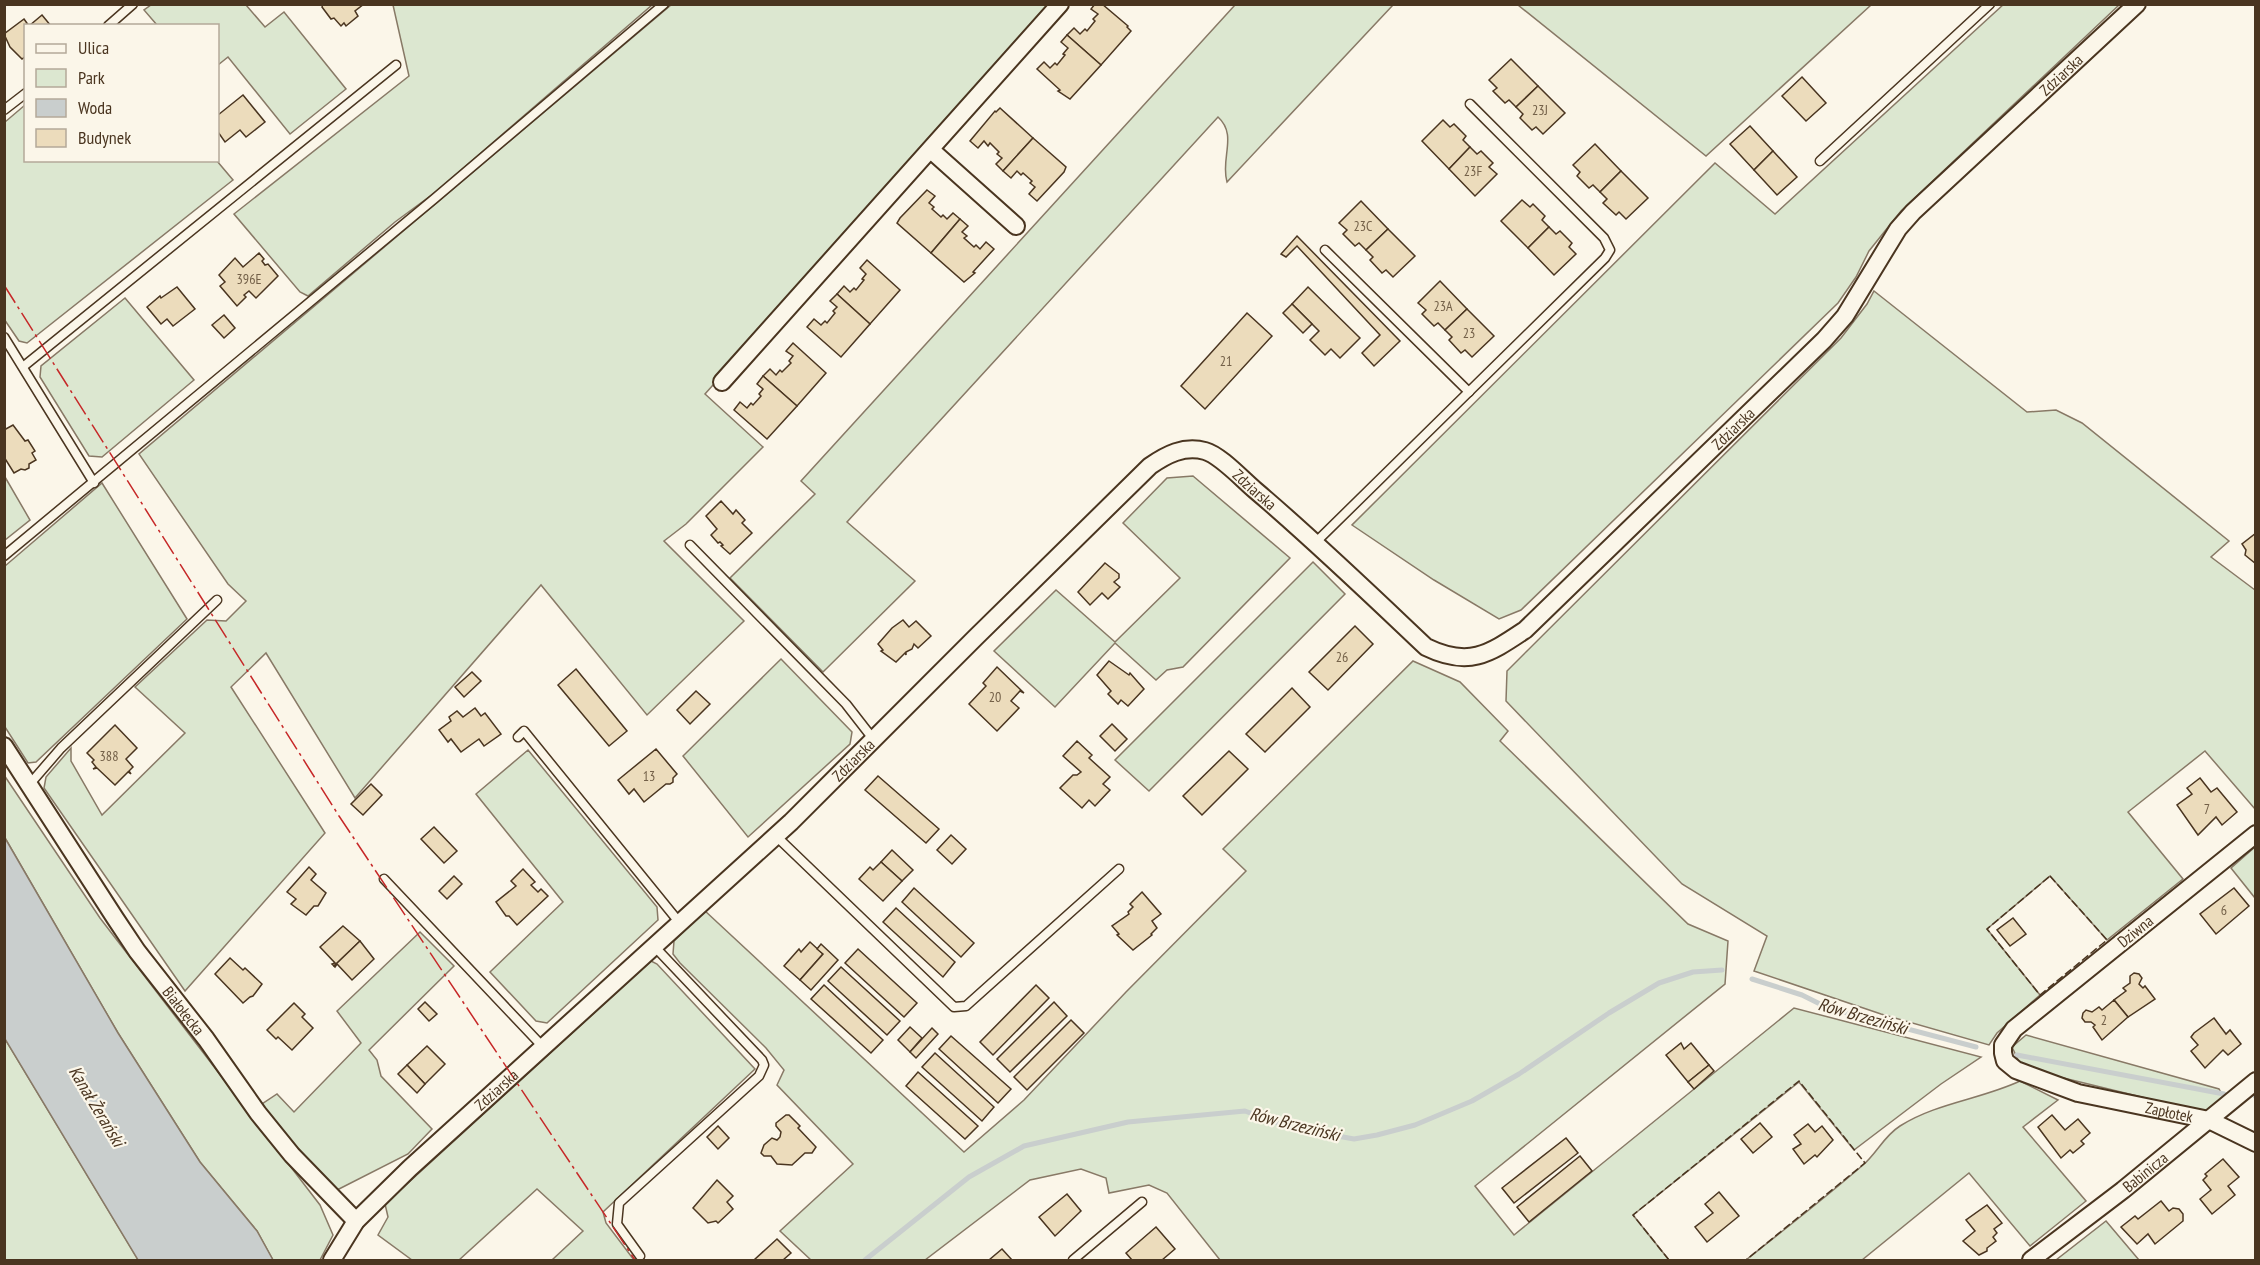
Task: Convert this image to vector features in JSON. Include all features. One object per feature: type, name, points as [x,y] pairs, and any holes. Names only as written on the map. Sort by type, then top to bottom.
[{"type":"street","points":[[722,382],[1060,4]]},
{"type":"street","name":"Zdziarska","points":[[356,1221],[410,1168],[776,836],[1150,466],[1168,454],[1191,449],[1207,451],[1316,542],[1426,647],[1445,656],[1472,657],[1493,650],[1525,630],[1824,340],[1845,316],[1898,229],[1913,212],[2137,4]]},
{"type":"street","points":[[931,150],[1016,226]]},
{"type":"street","name":"Białołęcka","points":[[4,746],[132,943],[206,1039],[258,1113],[292,1155],[356,1221]]},
{"type":"street","name":"Dziwna","points":[[2014,1029],[2256,834]]},
{"type":"street","name":"Zapłotek","points":[[2014,1029],[2003,1045],[2005,1061],[2010,1066],[2078,1093],[2209,1120],[2256,1143]]},
{"type":"street","name":"Babinicza","points":[[2031,1260],[2123,1190],[2256,1081]]},
{"type":"street","points":[[332,1260],[356,1221]]},
{"type":"lane","points":[[110,24],[133,4]]},
{"type":"lane","points":[[4,556],[664,4]]},
{"type":"lane","points":[[1820,161],[1990,4]]},
{"type":"lane","points":[[24,366],[396,65]]},
{"type":"lane","points":[[4,110],[24,95]]},
{"type":"lane","points":[[1316,542],[1605,258],[1610,250],[1604,238],[1470,104]]},
{"type":"lane","points":[[1325,250],[1469,392]]},
{"type":"lane","points":[[4,336],[94,483]]},
{"type":"lane","points":[[690,544],[846,704],[874,740]]},
{"type":"lane","points":[[29,785],[61,748],[217,600]]},
{"type":"lane","points":[[518,737],[524,731],[679,922]]},
{"type":"lane","points":[[776,836],[954,1007],[966,1006],[1119,869]]},
{"type":"lane","points":[[384,879],[544,1048]]},
{"type":"lane","points":[[640,1256],[617,1224],[619,1203],[759,1076],[764,1065],[762,1060],[654,946]]},
{"type":"lane","points":[[1073,1260],[1142,1202]]},
{"type":"green space","points":[[2004,4],[2119,5],[1901,211],[1869,251],[1856,277],[1838,303],[1521,610],[1499,619],[1434,580],[1352,525],[1715,163],[1775,214]]},
{"type":"green space","points":[[151,5],[246,5],[265,27],[284,12],[346,89],[290,134],[228,57],[219,64],[219,24],[156,24],[144,10]]},
{"type":"green space","points":[[393,5],[652,5],[437,191],[395,222],[308,296],[300,292],[234,214],[409,76]]},
{"type":"green space","points":[[671,5],[1052,5],[705,394],[763,447],[686,524],[664,541],[744,621],[647,715],[541,585],[355,798],[266,653],[231,687],[325,833],[185,991],[44,788],[46,777],[71,748],[71,761],[102,815],[185,733],[135,687],[207,620],[226,621],[246,601],[228,584],[139,454]]},
{"type":"green space","points":[[1235,5],[1393,5],[1227,182],[1225,165],[1228,139],[1224,124],[1218,117],[847,522],[915,581],[823,672],[730,578],[815,494],[801,481]]},
{"type":"green space","points":[[1518,5],[1871,5],[1706,156]]},
{"type":"green space","points":[[24,106],[24,162],[218,162],[233,180],[27,343],[19,341],[4,319],[5,122]]},
{"type":"green space","points":[[1874,291],[2027,412],[2056,410],[2082,423],[2229,541],[2211,557],[2255,590],[2255,809],[2205,751],[2128,812],[2183,879],[2107,940],[2050,876],[1987,929],[2040,995],[1997,1033],[1989,1045],[1881,1014],[1754,971],[1767,936],[1682,884],[1506,701],[1507,671],[1841,338]]},
{"type":"green space","points":[[125,298],[194,380],[102,457],[89,456],[40,377],[41,366]]},
{"type":"green space","points":[[1193,476],[1290,558],[1183,667],[1167,670],[1156,680],[1115,643],[1055,707],[994,651],[1056,590],[1115,642],[1180,578],[1123,523],[1167,478]]},
{"type":"green space","points":[[5,477],[30,520],[4,540]]},
{"type":"green space","points":[[102,483],[187,619],[36,762],[28,763],[5,727],[5,566]]},
{"type":"green space","points":[[1313,562],[1345,594],[1149,791],[1115,760]]},
{"type":"green space","points":[[781,659],[852,732],[850,744],[748,837],[683,756]]},
{"type":"green space","points":[[1413,661],[1460,682],[1508,731],[1500,741],[1688,924],[1728,941],[1725,984],[1475,1186],[1514,1235],[1794,1008],[1981,1057],[1941,1084],[1854,1150],[1799,1082],[1633,1215],[1669,1260],[1220,1260],[1167,1193],[1149,1185],[1109,1193],[1106,1178],[1081,1169],[1030,1180],[925,1260],[811,1260],[780,1231],[853,1164],[777,1085],[784,1070],[766,1048],[673,954],[674,941],[704,910],[964,1152],[1024,1100],[1126,992],[1246,871],[1223,849]]},
{"type":"green space","points":[[528,750],[657,907],[658,920],[547,1023],[536,1021],[490,972],[563,902],[476,794]]},
{"type":"green space","points":[[4,775],[100,918],[320,1205],[333,1235],[320,1260],[273,1260],[257,1231],[200,1162],[118,1033],[5,838]]},
{"type":"green space","points":[[2255,847],[2255,898],[2231,868]]},
{"type":"green space","points":[[420,932],[454,966],[369,1050],[377,1060],[381,1076],[432,1129],[408,1154],[337,1190],[294,1148],[259,1106],[277,1094],[294,1112],[361,1043],[337,1011]]},
{"type":"green space","points":[[651,961],[657,964],[755,1069],[603,1212],[606,1223],[634,1260],[552,1260],[583,1231],[537,1189],[459,1260],[412,1260],[378,1235],[388,1217],[385,1204]]},
{"type":"green space","points":[[2026,1035],[2219,1089],[2225,1100],[2211,1114],[2039,1072],[2020,1064],[2012,1047]]},
{"type":"green space","points":[[4,1037],[136,1256],[138,1260],[5,1260]]},
{"type":"green space","points":[[2020,1081],[2058,1100],[2023,1127],[2086,1201],[2030,1246],[1969,1173],[1862,1260],[1746,1260],[1863,1165],[1900,1126],[1944,1106]]},
{"type":"green space","points":[[2106,1221],[2139,1260],[2056,1260]]},
{"type":"water","name":"Kanał Żerański","points":[[5,838],[118,1033],[200,1162],[257,1231],[273,1260],[138,1260],[5,1039]]},
{"type":"building","points":[[323,4],[364,4],[355,11],[358,16],[346,26],[344,23],[341,26],[334,18],[331,19],[322,7]]},
{"type":"building","points":[[1095,4],[1102,4],[1131,31],[1101,65],[1067,35],[1074,28],[1080,34],[1085,29],[1087,31],[1098,14],[1091,9]]},
{"type":"building","points":[[42,15],[49,24],[31,24]]},
{"type":"building","points":[[24,19],[28,24],[24,24],[24,58],[22,59],[10,47],[4,34]]},
{"type":"building","points":[[1067,35],[1101,65],[1070,99],[1058,91],[1060,90],[1037,69],[1044,62],[1050,68],[1055,63],[1057,65],[1068,48],[1061,42]]},
{"type":"building","points":[[1511,59],[1538,86],[1516,107],[1509,100],[1505,103],[1493,91],[1497,88],[1489,80]]},
{"type":"building","points":[[1802,77],[1826,103],[1806,121],[1782,96]]},
{"type":"building","points":[[1538,86],[1565,113],[1543,134],[1536,127],[1532,130],[1520,118],[1523,114],[1516,107]]},
{"type":"building","points":[[243,95],[265,122],[246,137],[240,130],[225,142],[219,133],[219,114]]},
{"type":"building","points":[[1000,108],[1033,138],[1003,171],[996,164],[1002,158],[990,143],[988,146],[984,141],[978,148],[970,141]]},
{"type":"building","points":[[1443,120],[1450,127],[1454,124],[1466,136],[1463,140],[1470,147],[1449,169],[1422,141]]},
{"type":"building","points":[[1750,126],[1773,151],[1754,170],[1730,144]]},
{"type":"building","points":[[1033,138],[1066,167],[1037,201],[1029,194],[1035,187],[1030,183],[1032,181],[1023,173],[1021,175],[1017,171],[1011,178],[1003,171]]},
{"type":"building","points":[[1595,144],[1621,171],[1600,192],[1593,185],[1589,188],[1577,176],[1580,172],[1573,165]]},
{"type":"building","points":[[1470,147],[1477,154],[1481,151],[1493,163],[1489,167],[1497,174],[1475,196],[1449,169]]},
{"type":"building","points":[[1773,151],[1797,177],[1777,195],[1754,170]]},
{"type":"building","points":[[1621,171],[1648,198],[1626,219],[1619,212],[1616,215],[1603,203],[1607,199],[1600,192]]},
{"type":"building","points":[[927,190],[935,196],[929,203],[941,217],[943,215],[947,219],[953,213],[960,219],[931,253],[897,223]]},
{"type":"building","points":[[1522,200],[1530,207],[1533,204],[1545,216],[1542,220],[1549,227],[1528,248],[1501,221]]},
{"type":"building","points":[[1361,201],[1388,229],[1366,250],[1359,243],[1355,246],[1343,234],[1347,230],[1339,223]]},
{"type":"building","points":[[960,219],[968,226],[962,232],[967,236],[964,238],[974,247],[976,245],[980,249],[986,242],[994,249],[973,272],[975,273],[964,282],[931,253]]},
{"type":"building","points":[[1549,227],[1556,234],[1560,231],[1572,243],[1569,247],[1576,254],[1554,275],[1528,248]]},
{"type":"building","points":[[1388,229],[1415,256],[1393,277],[1386,270],[1382,273],[1370,260],[1373,257],[1366,250]]},
{"type":"building","points":[[1297,236],[1400,341],[1374,366],[1362,353],[1380,335],[1297,246],[1286,257],[1281,254]]},
{"type":"building","points":[[259,253],[265,265],[268,264],[278,276],[256,298],[249,291],[237,306],[220,286],[225,282],[219,275],[235,258],[243,267]]},
{"type":"building","points":[[867,260],[900,290],[870,324],[837,294],[844,286],[850,292],[854,288],[856,290],[864,280],[862,279],[866,274],[860,268]]},
{"type":"building","points":[[1440,281],[1467,309],[1445,330],[1438,323],[1434,326],[1422,314],[1426,310],[1418,303]]},
{"type":"building","points":[[177,287],[195,309],[173,326],[167,319],[161,324],[147,307],[160,296],[161,298]]},
{"type":"building","points":[[1308,287],[1360,338],[1340,358],[1331,349],[1325,355],[1310,340],[1319,331],[1292,304]]},
{"type":"building","points":[[837,294],[870,324],[841,357],[807,327],[814,319],[821,325],[825,321],[827,323],[837,307],[830,301]]},
{"type":"building","points":[[1292,304],[1312,324],[1303,333],[1283,313]]},
{"type":"building","points":[[1467,309],[1494,336],[1472,357],[1465,350],[1461,353],[1449,340],[1452,337],[1445,330]]},
{"type":"building","points":[[1247,313],[1272,336],[1205,409],[1181,386]]},
{"type":"building","points":[[224,315],[235,328],[224,338],[212,325]]},
{"type":"building","points":[[793,343],[826,373],[797,406],[763,376],[770,369],[776,375],[791,363],[789,361],[793,356],[786,351]]},
{"type":"building","points":[[763,376],[797,406],[767,439],[734,410],[740,402],[747,408],[761,396],[759,394],[763,389],[757,384]]},
{"type":"building","points":[[13,425],[25,441],[28,440],[35,451],[32,453],[36,460],[29,464],[29,468],[14,473],[4,457],[4,430]]},
{"type":"building","points":[[721,501],[733,514],[736,510],[745,520],[742,523],[752,533],[730,554],[711,535],[717,529],[706,516]]},
{"type":"building","points":[[2256,533],[2256,564],[2245,555],[2246,550],[2242,544]]},
{"type":"building","points":[[1105,563],[1119,574],[1119,578],[1114,582],[1120,587],[1108,599],[1102,593],[1090,605],[1078,592]]},
{"type":"building","points":[[903,620],[909,627],[916,621],[931,636],[918,648],[914,644],[906,655],[905,653],[896,662],[881,651],[883,650],[878,644],[892,628]]},
{"type":"building","points":[[1355,626],[1373,644],[1328,690],[1309,672]]},
{"type":"building","points":[[1109,661],[1129,675],[1130,673],[1144,689],[1128,706],[1121,700],[1118,704],[1108,694],[1111,691],[1097,675]]},
{"type":"building","points":[[997,667],[1024,693],[1020,691],[1011,701],[1019,708],[997,731],[969,704],[986,686],[983,683]]},
{"type":"building","points":[[576,669],[627,731],[609,746],[558,685]]},
{"type":"building","points":[[472,672],[481,681],[464,697],[455,687]]},
{"type":"building","points":[[1292,688],[1310,707],[1265,752],[1246,734]]},
{"type":"building","points":[[696,691],[710,704],[690,724],[677,710]]},
{"type":"building","points":[[475,708],[481,716],[485,713],[501,734],[484,746],[479,739],[461,752],[451,739],[448,742],[439,730],[451,721],[449,717],[457,711],[463,717]]},
{"type":"building","points":[[1112,724],[1127,739],[1115,751],[1100,736]]},
{"type":"building","points":[[115,725],[137,748],[126,759],[133,767],[129,771],[131,774],[128,772],[115,785],[97,768],[93,769],[96,767],[92,762],[94,760],[87,753]]},
{"type":"building","points":[[1077,741],[1092,755],[1089,758],[1110,777],[1103,784],[1110,790],[1095,806],[1089,800],[1082,808],[1060,788],[1073,775],[1081,772],[1063,756]]},
{"type":"building","points":[[656,749],[677,774],[673,782],[666,784],[644,802],[634,789],[629,794],[618,780]]},
{"type":"building","points":[[1229,751],[1248,769],[1202,815],[1183,796]]},
{"type":"building","points":[[878,776],[939,829],[926,843],[865,790]]},
{"type":"building","points":[[2200,778],[2211,792],[2217,788],[2237,812],[2222,825],[2216,817],[2198,835],[2177,805],[2192,794],[2187,788]]},
{"type":"building","points":[[371,784],[382,795],[363,815],[351,804]]},
{"type":"building","points":[[434,827],[457,851],[444,863],[421,839]]},
{"type":"building","points":[[951,835],[966,849],[952,864],[937,850]]},
{"type":"building","points":[[892,850],[913,870],[902,881],[881,862]]},
{"type":"building","points":[[881,862],[902,881],[883,901],[859,879],[870,867],[873,870]]},
{"type":"building","points":[[309,867],[316,874],[311,880],[326,893],[318,906],[314,906],[306,915],[291,904],[296,899],[287,892]]},
{"type":"building","points":[[523,869],[535,882],[531,885],[538,892],[541,889],[548,896],[517,925],[509,916],[506,916],[496,902],[516,886],[511,881]]},
{"type":"building","points":[[454,876],[462,884],[447,899],[439,891]]},
{"type":"building","points":[[914,888],[974,943],[961,957],[902,902]]},
{"type":"building","points":[[2234,888],[2249,906],[2216,934],[2200,914]]},
{"type":"building","points":[[1142,892],[1161,914],[1152,921],[1157,928],[1152,935],[1133,950],[1117,935],[1119,934],[1112,926],[1129,914],[1128,912],[1133,907],[1130,904]]},
{"type":"building","points":[[896,908],[955,962],[943,977],[883,922]]},
{"type":"building","points":[[2013,918],[2026,934],[2010,946],[1997,930]]},
{"type":"building","points":[[343,926],[360,941],[334,966],[332,964],[335,963],[320,947]]},
{"type":"building","points":[[360,941],[374,959],[352,980],[337,964],[334,966]]},
{"type":"building","points":[[810,942],[823,954],[800,980],[784,966],[799,949],[801,952]]},
{"type":"building","points":[[821,944],[838,960],[811,990],[800,980],[823,954],[817,949]]},
{"type":"building","points":[[858,949],[917,1003],[904,1017],[845,963]]},
{"type":"building","points":[[230,958],[262,984],[253,996],[243,1003],[215,974]]},
{"type":"building","points":[[841,967],[900,1021],[887,1035],[828,981]]},
{"type":"building","points":[[2134,973],[2139,974],[2142,978],[2139,984],[2143,988],[2145,986],[2155,999],[2128,1017],[2114,1000],[2126,991],[2123,988],[2130,983],[2130,976]]},
{"type":"building","points":[[824,985],[883,1040],[871,1053],[811,999]]},
{"type":"building","points":[[1036,985],[1049,998],[993,1055],[980,1042]]},
{"type":"building","points":[[2114,1000],[2128,1017],[2102,1040],[2093,1027],[2095,1025],[2085,1022],[2082,1018],[2083,1013],[2086,1010],[2092,1012],[2099,1007],[2102,1010]]},
{"type":"building","points":[[425,1002],[437,1014],[429,1021],[418,1009]]},
{"type":"building","points":[[1054,1002],[1067,1016],[1010,1072],[997,1059]]},
{"type":"building","points":[[294,1003],[305,1014],[302,1017],[313,1028],[292,1050],[267,1030]]},
{"type":"building","points":[[2214,1018],[2226,1034],[2230,1030],[2241,1044],[2228,1055],[2223,1050],[2205,1068],[2191,1051],[2198,1045],[2191,1037]]},
{"type":"building","points":[[1071,1020],[1084,1033],[1027,1090],[1014,1077]]},
{"type":"building","points":[[910,1027],[922,1038],[910,1052],[898,1040]]},
{"type":"building","points":[[932,1028],[938,1034],[916,1058],[910,1052]]},
{"type":"building","points":[[951,1036],[1011,1089],[998,1103],[939,1049]]},
{"type":"building","points":[[1681,1043],[1684,1049],[1691,1043],[1709,1065],[1688,1082],[1666,1055]]},
{"type":"building","points":[[427,1046],[445,1064],[425,1084],[407,1065]]},
{"type":"building","points":[[935,1053],[994,1107],[982,1121],[922,1067]]},
{"type":"building","points":[[407,1065],[425,1084],[417,1093],[398,1074]]},
{"type":"building","points":[[1709,1065],[1714,1071],[1694,1089],[1688,1082]]},
{"type":"building","points":[[918,1072],[978,1126],[965,1139],[906,1086]]},
{"type":"building","points":[[789,1115],[800,1126],[798,1128],[816,1147],[812,1153],[805,1153],[792,1165],[777,1164],[771,1156],[764,1156],[761,1153],[764,1145],[772,1138],[777,1140],[780,1137],[781,1132],[776,1123]]},
{"type":"building","points":[[2052,1115],[2065,1130],[2078,1119],[2090,1133],[2081,1141],[2084,1144],[2073,1153],[2070,1150],[2061,1158],[2038,1127]]},
{"type":"building","points":[[1760,1123],[1772,1137],[1753,1153],[1741,1139]]},
{"type":"building","points":[[1808,1124],[1815,1132],[1822,1126],[1833,1140],[1817,1157],[1815,1155],[1804,1164],[1793,1149],[1801,1144],[1794,1135]]},
{"type":"building","points":[[718,1126],[729,1138],[718,1149],[707,1137]]},
{"type":"building","points":[[1566,1138],[1578,1153],[1514,1203],[1502,1188]]},
{"type":"building","points":[[1580,1156],[1592,1171],[1529,1222],[1517,1207]]},
{"type":"building","points":[[2223,1159],[2239,1177],[2228,1186],[2235,1195],[2212,1214],[2200,1199],[2211,1190],[2203,1180],[2207,1176],[2205,1174]]},
{"type":"building","points":[[717,1180],[733,1196],[727,1202],[733,1209],[718,1223],[716,1221],[708,1223],[693,1208]]},
{"type":"building","points":[[1719,1192],[1739,1216],[1707,1242],[1695,1227],[1713,1213],[1705,1204]]},
{"type":"building","points":[[1067,1194],[1081,1211],[1055,1236],[1039,1217]]},
{"type":"building","points":[[2161,1201],[2169,1211],[2173,1208],[2179,1209],[2183,1214],[2183,1221],[2155,1244],[2148,1234],[2137,1244],[2121,1227],[2135,1216],[2138,1219]]},
{"type":"building","points":[[1987,1205],[2002,1223],[1994,1229],[1997,1233],[1993,1237],[1996,1241],[1987,1248],[1987,1251],[1979,1255],[1963,1241],[1975,1231],[1966,1220]]},
{"type":"building","points":[[1156,1227],[1175,1249],[1162,1260],[1132,1260],[1126,1253]]},
{"type":"building","points":[[777,1239],[791,1253],[783,1260],[754,1260]]},
{"type":"building","points":[[1002,1249],[1012,1260],[989,1260]]},
{"type":"waterway","name":"Rów Brzeziński","points":[[865,1260],[969,1177],[1024,1146],[1128,1122],[1245,1111],[1288,1127],[1354,1139],[1377,1135],[1415,1125],[1472,1101],[1519,1074],[1609,1013],[1659,983],[1693,972],[1722,970]]},
{"type":"waterway","name":"Rów Brzeziński","points":[[1752,979],[1802,995],[1828,1008],[1976,1047]]},
{"type":"waterway","name":"Rów Brzeziński","points":[[2017,1055],[2224,1094]]},
{"type":"fence","points":[[2050,876],[2107,940],[2040,995],[1987,929],[2050,876]]},
{"type":"fence","points":[[1669,1260],[1633,1215],[1799,1081],[1865,1163],[1746,1260]]},
{"type":"power","points":[[4,285],[339,816],[635,1260]]}]
